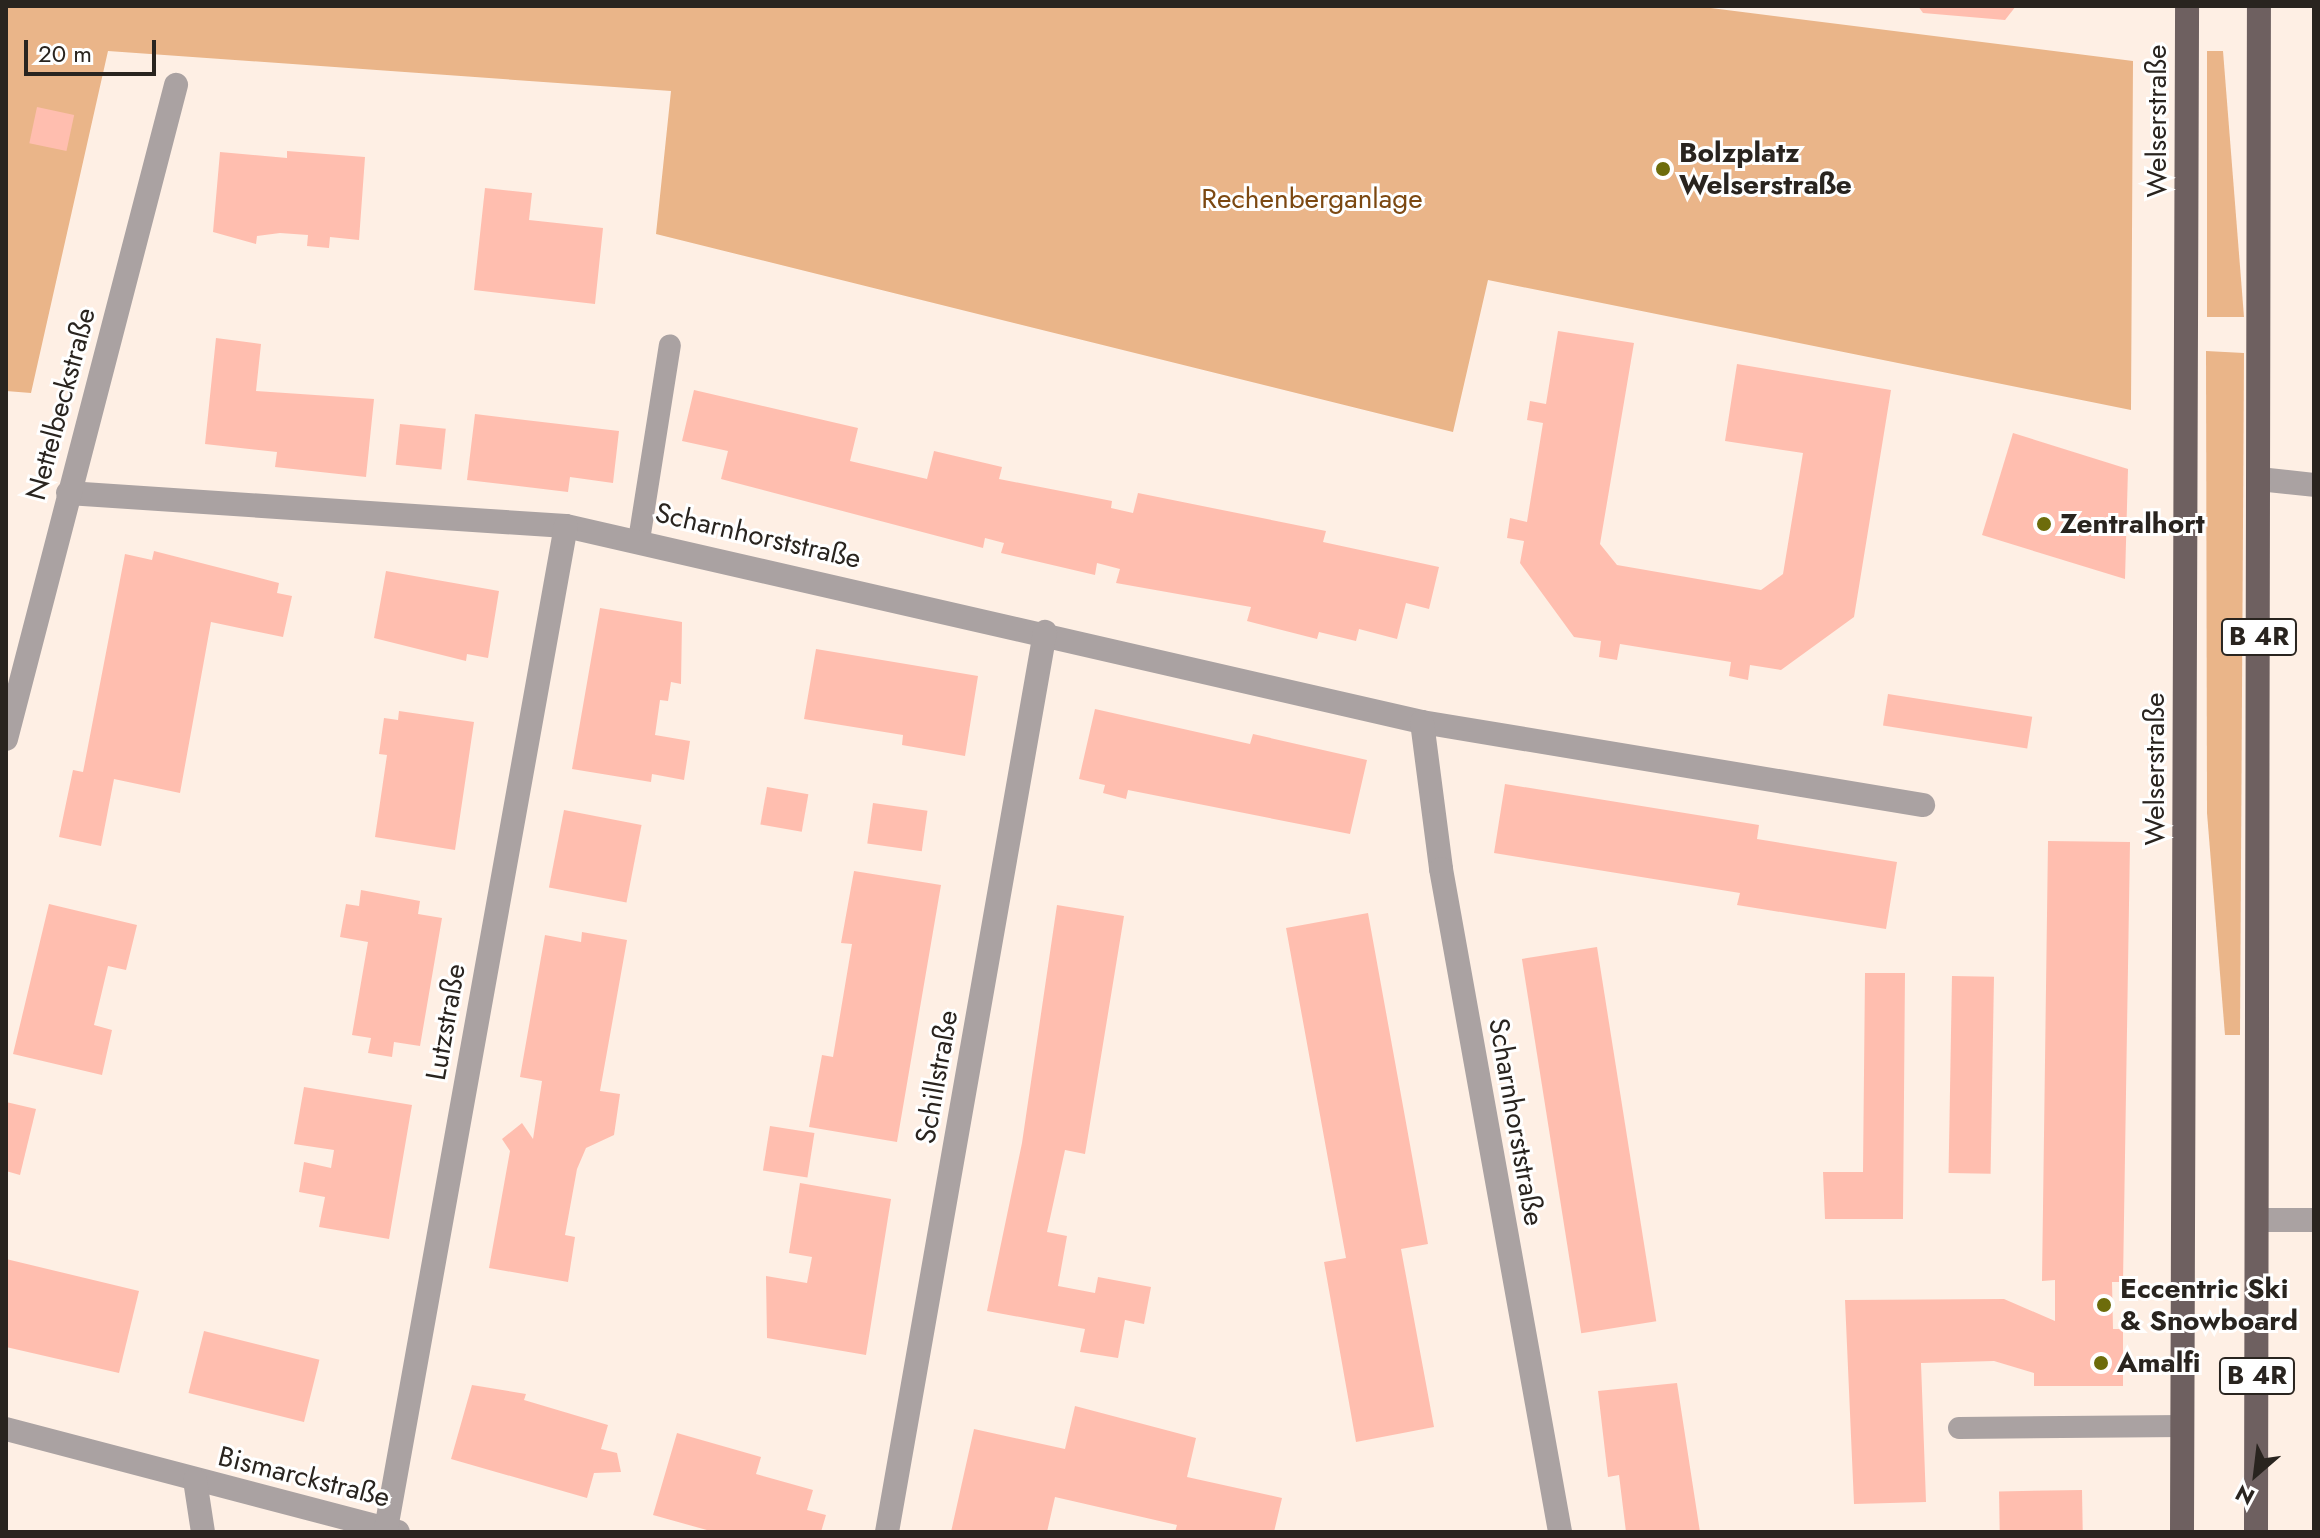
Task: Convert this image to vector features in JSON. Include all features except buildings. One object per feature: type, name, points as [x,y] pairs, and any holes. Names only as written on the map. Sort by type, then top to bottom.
[{"type":"main road","name":"Welserstraße","points":[[2182,1532],[2187,6]]},
{"type":"main road","name":"B 4R","points":[[2256,1532],[2259,6]]},
{"type":"street","name":"Nettelbeckstraße","points":[[6,739],[12,686],[68,493],[176,85]]},
{"type":"street","points":[[2259,479],[2314,485]]},
{"type":"street","name":"Scharnhorststraße","points":[[68,493],[566,526],[1045,632],[1422,722],[1923,805]]},
{"type":"street","name":"Lutzstraße","points":[[392,1530],[566,526]]},
{"type":"street","name":"Schillstraße","points":[[887,1532],[1045,632]]},
{"type":"street","name":"Scharnhorststraße","points":[[1422,722],[1441,869],[1560,1532]]},
{"type":"street","points":[[2257,1220],[2314,1220]]},
{"type":"street","name":"Bismarckstraße","points":[[6,1429],[392,1530]]},
{"type":"street","name":"Bismarckstraße","points":[[195,1480],[203,1532]]},
{"type":"lane","points":[[639,540],[670,345]]},
{"type":"lane","points":[[1959,1428],[2183,1426]]},
{"type":"green space","name":"Rechenberganlage","points":[[6,6],[1695,6],[2133,61],[2131,410],[1488,280],[1453,432],[656,234],[671,91],[108,51],[31,393],[6,391]]},
{"type":"green space","points":[[2207,51],[2223,51],[2244,317],[2207,317]]},
{"type":"green space","points":[[2206,351],[2244,353],[2240,1035],[2225,1035],[2207,813]]},
{"type":"place","name":"Bolzplatz Welserstraße","points":[[1663,169]]},
{"type":"place","name":"Zentralhort","points":[[2044,524]]},
{"type":"place","name":"Eccentric Ski & Snowboard","points":[[2104,1305]]},
{"type":"place","name":"Amalfi","points":[[2101,1363]]}]
